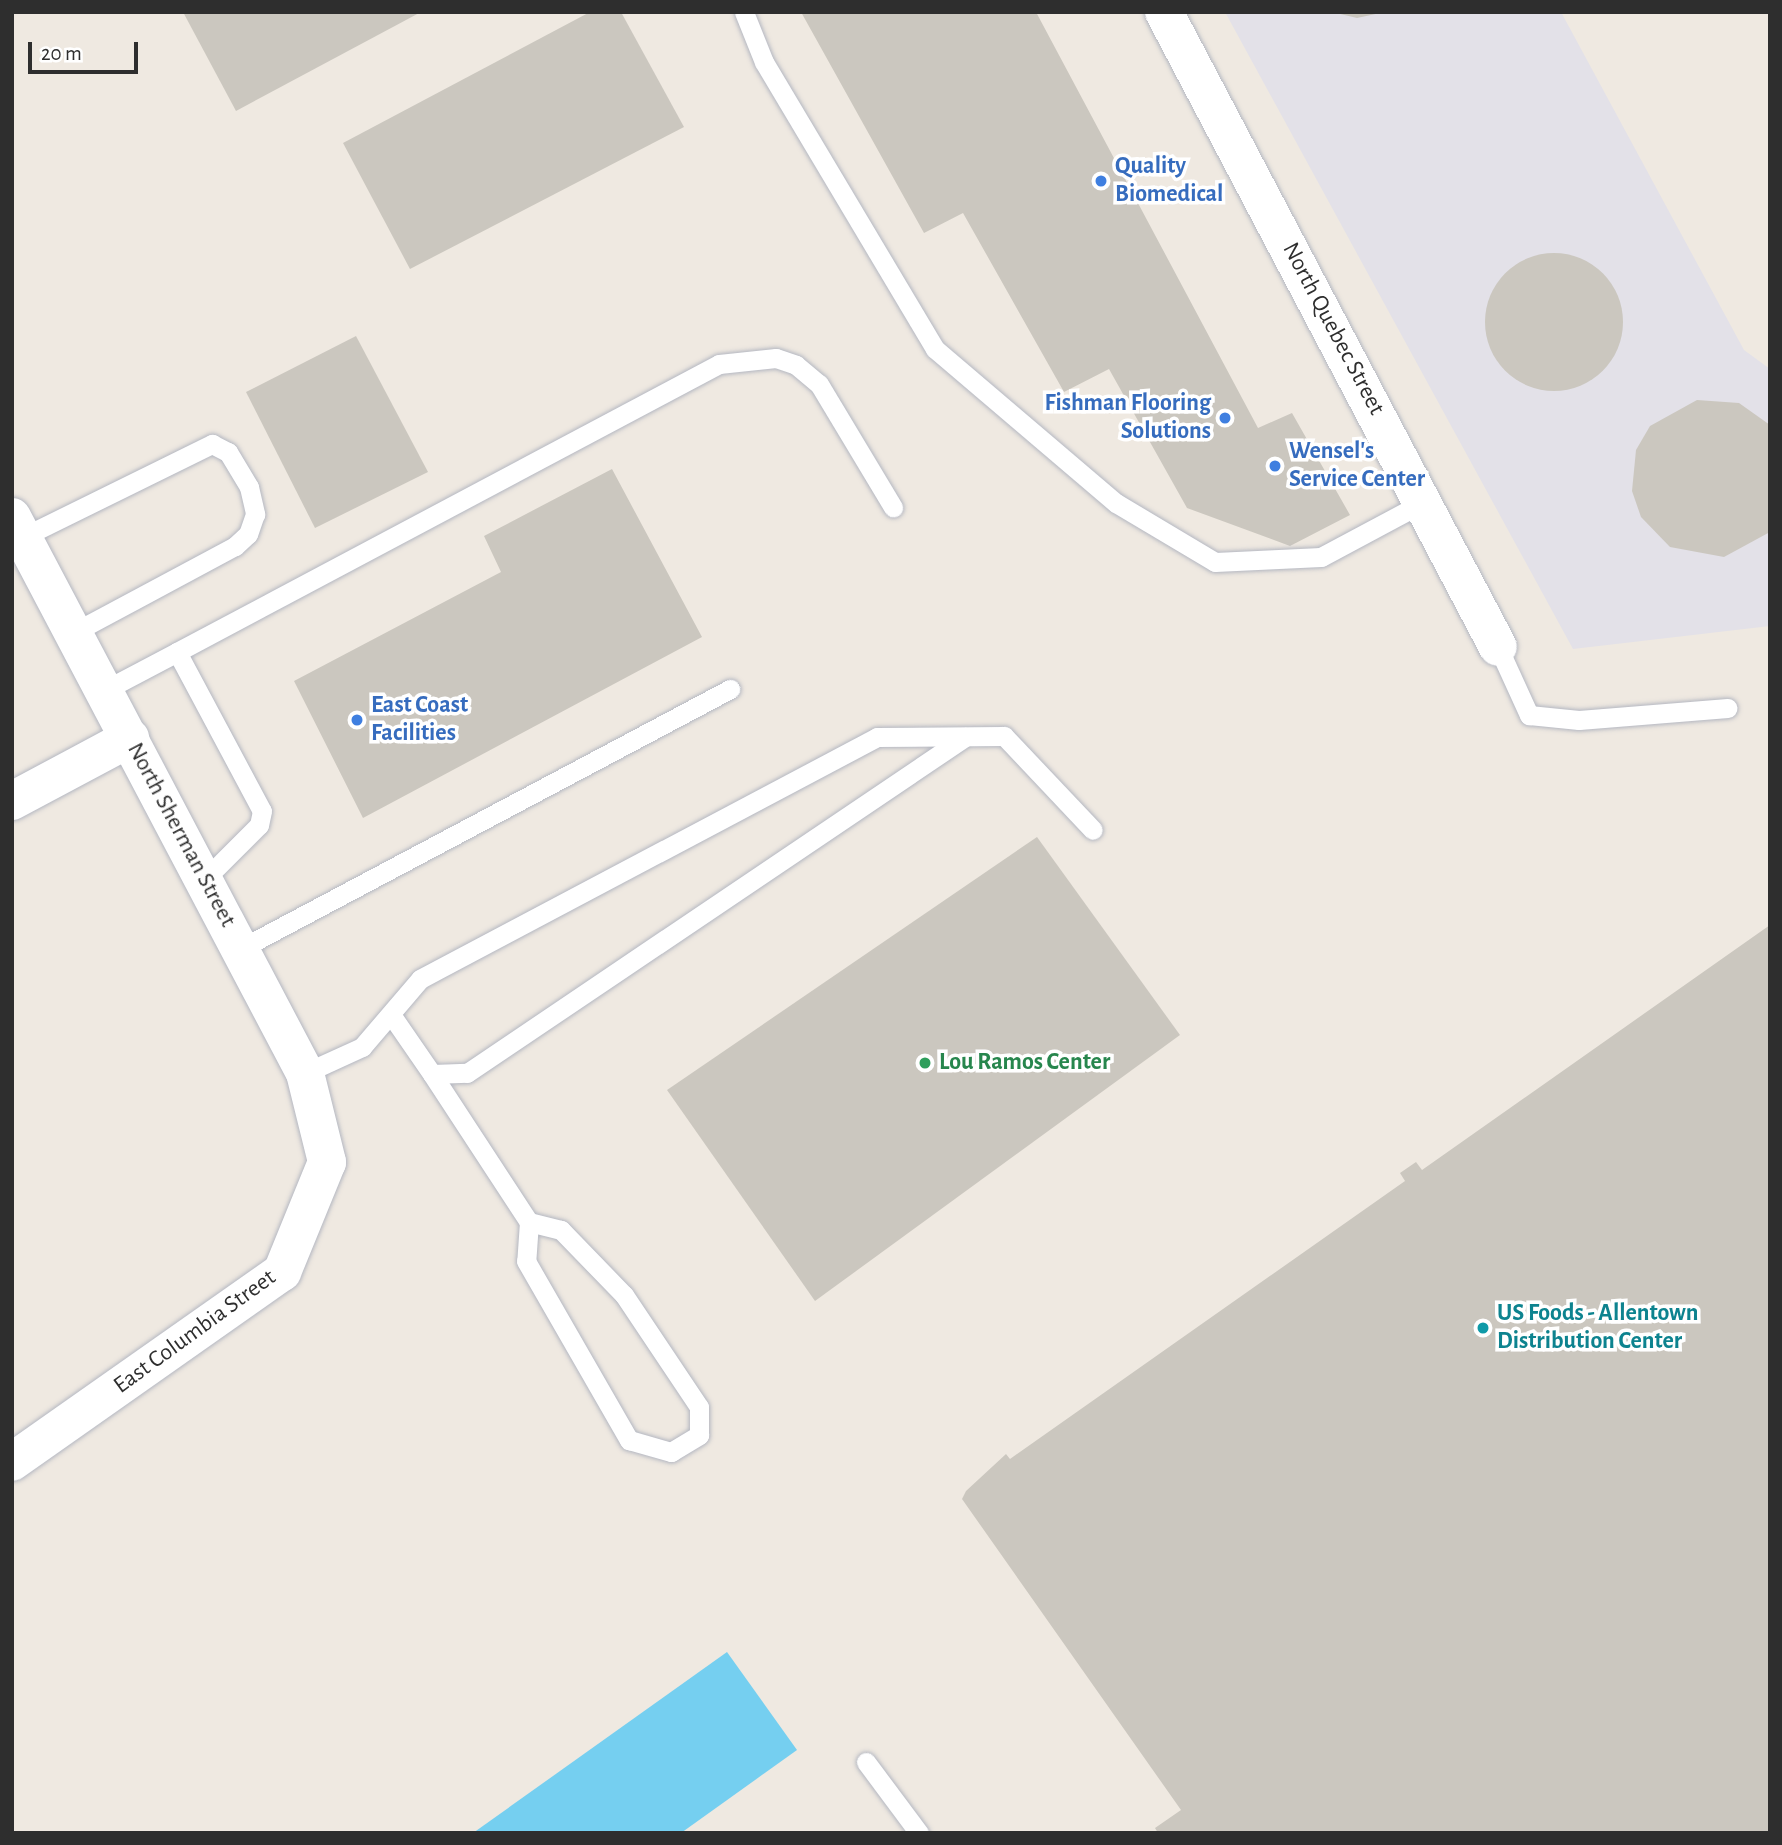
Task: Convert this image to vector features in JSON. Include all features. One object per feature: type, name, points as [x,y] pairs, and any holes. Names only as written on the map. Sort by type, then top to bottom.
[{"type":"street","name":"North Quebec Street","points":[[1164,12],[1426,501],[1498,648]]},
{"type":"street","name":"North Sherman Street","points":[[18,527],[305,1073],[327,1162]]},
{"type":"street","points":[[12,801],[130,738]]},
{"type":"street","name":"East Columbia Street","points":[[12,1462],[282,1272],[327,1162]]},
{"type":"lane","points":[[744,12],[764,62],[935,349],[1116,503],[1215,562],[1321,557],[1426,501]]},
{"type":"lane","points":[[104,690],[719,364],[776,358],[796,365],[819,384],[892,506]]},
{"type":"lane","points":[[18,527],[212,443],[228,452],[249,487],[255,514],[248,534],[234,546],[73,633]]},
{"type":"lane","points":[[1498,648],[1529,715],[1579,720],[1728,708]]},
{"type":"lane","points":[[177,652],[262,811],[259,825],[204,880]]},
{"type":"lane","points":[[240,949],[730,689]]},
{"type":"lane","points":[[305,1073],[362,1047],[392,1016],[420,979],[877,737],[1004,736],[1093,830]]},
{"type":"lane","points":[[432,1074],[467,1073],[965,737]]},
{"type":"lane","points":[[392,1016],[529,1222],[526,1261],[629,1440],[671,1452],[699,1435],[699,1407],[624,1295],[561,1230],[529,1222]]},
{"type":"lane","points":[[866,1762],[919,1833]]},
{"type":"shaded area","points":[[1225,12],[1561,12],[1744,350],[1770,369],[1770,626],[1573,649]]},
{"type":"water","points":[[727,1652],[797,1750],[681,1833],[473,1833]]},
{"type":"building","points":[[183,12],[421,12],[236,111]]},
{"type":"building","points":[[590,12],[621,12],[684,127],[410,269],[343,143]]},
{"type":"building","points":[[801,12],[1036,12],[1258,428],[1292,413],[1350,515],[1290,546],[1187,508],[1109,369],[1064,392],[963,213],[924,233]]},
{"type":"building","points":[[1332,12],[1385,12],[1357,18]]},
{"type":"building","points":[[1554,253],[1581,258],[1603,273],[1618,295],[1623,322],[1618,349],[1603,371],[1581,386],[1554,391],[1527,386],[1505,371],[1490,349],[1485,322],[1490,295],[1505,273],[1527,258]]},
{"type":"building","points":[[356,336],[428,472],[315,528],[246,392]]},
{"type":"building","points":[[1697,400],[1739,403],[1770,425],[1770,532],[1724,557],[1670,547],[1641,517],[1632,491],[1636,450],[1650,426]]},
{"type":"building","points":[[612,469],[702,637],[363,818],[294,681],[501,572],[484,536]]},
{"type":"building","name":"Lou Ramos Center","points":[[1037,837],[1180,1035],[815,1301],[667,1090]]},
{"type":"building","name":"US Foods - Allentown Distribution Center","points":[[1770,925],[1770,1833],[1158,1833],[1155,1828],[1181,1810],[962,1499],[966,1491],[1006,1454],[1010,1459],[1405,1181],[1400,1173],[1416,1162],[1422,1170]]},
{"type":"place","name":"Quality Biomedical","points":[[1101,181]]},
{"type":"place","name":"Fishman Flooring Solutions","points":[[1225,418]]},
{"type":"place","name":"Wensel's Service Center","points":[[1275,466]]},
{"type":"place","name":"East Coast Facilities","points":[[357,720]]},
{"type":"place","name":"Lou Ramos Center","points":[[925,1063]]},
{"type":"place","name":"US Foods - Allentown Distribution Center","points":[[1483,1328]]}]
